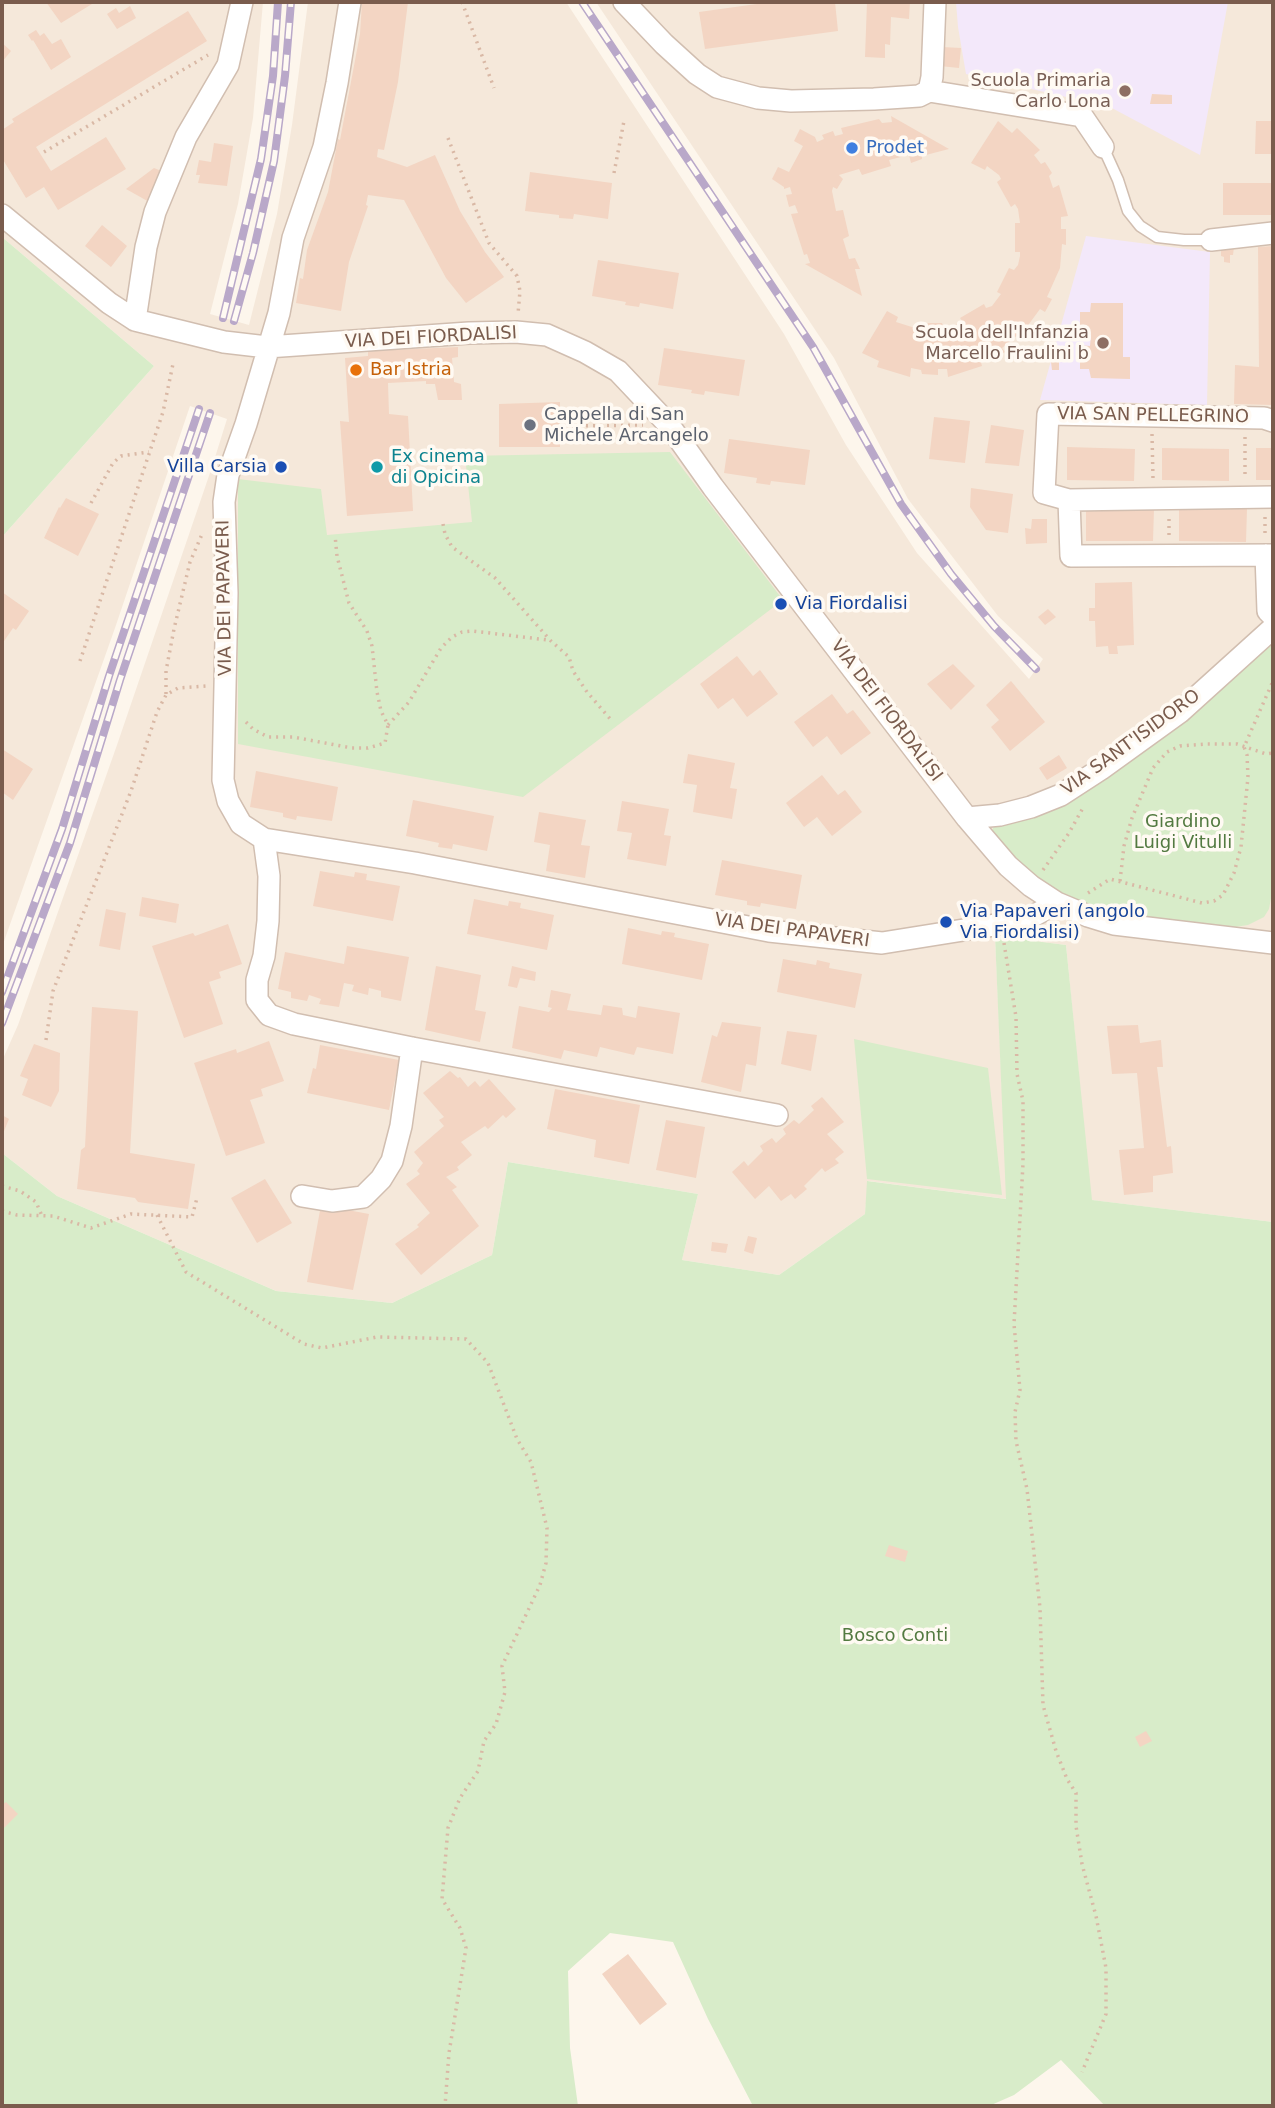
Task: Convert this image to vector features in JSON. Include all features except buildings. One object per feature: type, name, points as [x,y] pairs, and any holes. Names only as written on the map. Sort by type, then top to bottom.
[{"type":"street","points":[[135,320],[146,247],[155,212],[186,137],[228,65],[242,2]]},
{"type":"street","name":"VIA DEI PAPAVERI","points":[[350,2],[324,147],[293,238],[279,313],[228,475],[223,502],[227,593],[223,780],[228,801],[241,824],[264,839],[415,863],[803,936],[882,943],[1001,924],[1065,906]]},
{"type":"street","points":[[624,2],[664,44],[697,74],[717,87],[758,98],[791,100],[874,99],[919,96],[929,91],[1082,116],[1103,147]]},
{"type":"street","points":[[929,91],[936,2]]},
{"type":"street","name":"VIA DEI FIORDALISI","points":[[2,215],[109,303],[135,320],[224,342],[267,347],[469,333],[516,332],[547,335],[618,371],[669,425],[967,818],[1008,866],[1031,886],[1065,906]]},
{"type":"street","points":[[1211,240],[1273,233]]},
{"type":"street","name":"VIA SAN PELLEGRINO","points":[[1069,500],[1044,493],[1048,414],[1244,417],[1273,421]]},
{"type":"street","points":[[1261,497],[1069,500],[1071,556],[1270,555],[1268,611],[1273,616]]},
{"type":"street","name":"VIA SANT'ISIDORO","points":[[967,818],[1000,815],[1061,795],[1180,712],[1273,628]]},
{"type":"street","points":[[264,839],[269,876],[268,921],[264,956],[257,980],[257,1000],[269,1015],[294,1024],[412,1048],[777,1115]]},
{"type":"street","points":[[1065,906],[1101,920],[1127,926],[1273,941]]},
{"type":"street","points":[[302,1196],[332,1200],[363,1198],[381,1179],[392,1161],[401,1126],[412,1048]]},
{"type":"lane","points":[[1103,147],[1128,211],[1140,226],[1157,237],[1211,240]]},
{"type":"path","points":[[461,2],[494,88]]},
{"type":"path","points":[[44,152],[217,50],[232,46]]},
{"type":"path","points":[[614,173],[624,121]]},
{"type":"path","points":[[448,138],[489,243],[517,276],[520,291],[516,332]]},
{"type":"path","points":[[80,662],[163,412],[173,364]]},
{"type":"path","points":[[1152,416],[1169,557]]},
{"type":"path","points":[[1244,417],[1270,555]]},
{"type":"path","points":[[572,426],[669,425]]},
{"type":"path","points":[[90,503],[113,463],[121,456],[149,452]]},
{"type":"path","points":[[46,1040],[53,991],[116,830],[157,712],[166,695],[166,671],[190,562],[211,515],[223,502]]},
{"type":"path","points":[[443,524],[452,547],[495,578],[551,641],[569,657],[573,671],[587,692],[612,721]]},
{"type":"path","points":[[335,535],[337,556],[349,603],[367,631],[372,646],[377,692],[381,711],[388,725]]},
{"type":"path","points":[[225,714],[240,716],[253,729],[268,737],[293,737],[352,748],[368,748],[385,743],[388,725],[409,702],[441,648],[452,637],[473,631],[551,641]]},
{"type":"path","points":[[1065,906],[1077,902],[1110,879],[1202,903],[1214,901],[1223,895],[1234,873],[1241,847],[1248,777],[1244,747],[1273,681]]},
{"type":"path","points":[[166,695],[178,688],[197,685],[226,688]]},
{"type":"path","points":[[1120,881],[1124,846],[1132,818],[1153,768],[1167,752],[1180,746],[1237,744],[1266,754],[1273,752]]},
{"type":"path","points":[[1031,886],[1069,833],[1085,804]]},
{"type":"path","points":[[1001,924],[1016,1017],[1017,1074],[1023,1101],[1023,1164],[1014,1324],[1020,1390],[1015,1412],[1016,1440],[1027,1489],[1040,1608],[1043,1705],[1056,1751],[1067,1779],[1076,1793],[1076,1826],[1082,1864],[1106,1968],[1106,2014],[1082,2072]]},
{"type":"path","points":[[2,1186],[20,1191],[36,1202],[42,1216]]},
{"type":"path","points":[[2,1211],[17,1215],[53,1216],[91,1227],[131,1214],[192,1217],[197,1198]]},
{"type":"path","points":[[157,1215],[186,1272],[304,1344],[322,1348],[377,1337],[466,1339],[488,1363],[517,1439],[531,1462],[547,1528],[546,1563],[540,1585],[502,1666],[505,1692],[496,1724],[484,1741],[478,1771],[460,1798],[448,1828],[442,1899],[460,1928],[466,1948],[451,2039],[445,2106]]},
{"type":"shaded area","points":[[2,2],[263,2],[253,118],[238,204],[210,314],[249,325],[277,214],[308,2],[566,2],[784,334],[846,445],[917,553],[1029,679],[1043,659],[998,616],[908,499],[834,358],[596,2],[1273,2],[1273,1222],[1091,1200],[1066,945],[995,936],[1007,1199],[868,1181],[865,1214],[779,1275],[682,1260],[698,1194],[508,1162],[492,1255],[392,1303],[276,1291],[57,1196],[2,1153],[2,1061],[18,1025],[117,745],[227,419],[190,406],[2,947],[2,537],[154,366],[2,237]]},
{"type":"shaded area","name":"Scuola Primaria Carlo Lona","points":[[956,2],[1228,2],[1200,155],[1110,107],[966,74]]},
{"type":"shaded area","points":[[1086,236],[1210,252],[1207,405],[1040,400]]},
{"type":"green space","points":[[2,237],[154,366],[2,537]]},
{"type":"green space","points":[[670,452],[783,600],[523,797],[238,744],[238,479],[321,489],[327,535],[472,522],[465,456]]},
{"type":"green space","name":"Giardino Luigi Vitulli","points":[[1273,642],[1273,887],[1269,909],[1264,917],[1248,925],[1235,927],[1104,912],[1051,888],[1020,865],[992,833],[993,828],[998,825],[1024,820],[1066,804],[1189,716]]},
{"type":"green space","name":"Bosco Conti","points":[[995,936],[1066,945],[1092,1200],[1273,1222],[1273,2106],[1105,2106],[1061,2060],[1014,2095],[989,2106],[753,2106],[708,2019],[673,1942],[610,1933],[568,1971],[570,2048],[578,2106],[2,2106],[2,1153],[57,1196],[276,1291],[392,1303],[492,1255],[508,1162],[698,1194],[682,1260],[779,1275],[865,1214],[867,1181],[1006,1199]]},
{"type":"green space","points":[[854,1039],[988,1068],[1002,1195],[867,1179]]},
{"type":"railway","points":[[223,318],[261,159],[273,76],[278,2]]},
{"type":"railway","points":[[234,321],[274,161],[291,2]]},
{"type":"railway","points":[[582,2],[813,347],[901,504],[951,574],[994,626],[1036,669]]},
{"type":"railway","points":[[2,992],[62,829],[109,676],[199,409]]},
{"type":"railway","points":[[2,1023],[70,843],[120,680],[210,413]]},
{"type":"place","name":"Scuola Primaria Carlo Lona","points":[[1125,91]]},
{"type":"place","name":"Prodet","points":[[852,148]]},
{"type":"place","name":"Scuola dell'Infanzia Marcello Fraulini b","points":[[1103,343]]},
{"type":"place","name":"Bar Istria","points":[[356,370]]},
{"type":"place","name":"Cappella di San Michele Arcangelo","points":[[530,425]]},
{"type":"place","name":"Villa Carsia","points":[[281,467]]},
{"type":"place","name":"Ex cinema di Opicina","points":[[377,467]]},
{"type":"place","name":"Via Fiordalisi","points":[[781,604]]},
{"type":"place","name":"Via Papaveri (angolo Via Fiordalisi)","points":[[946,922]]}]
